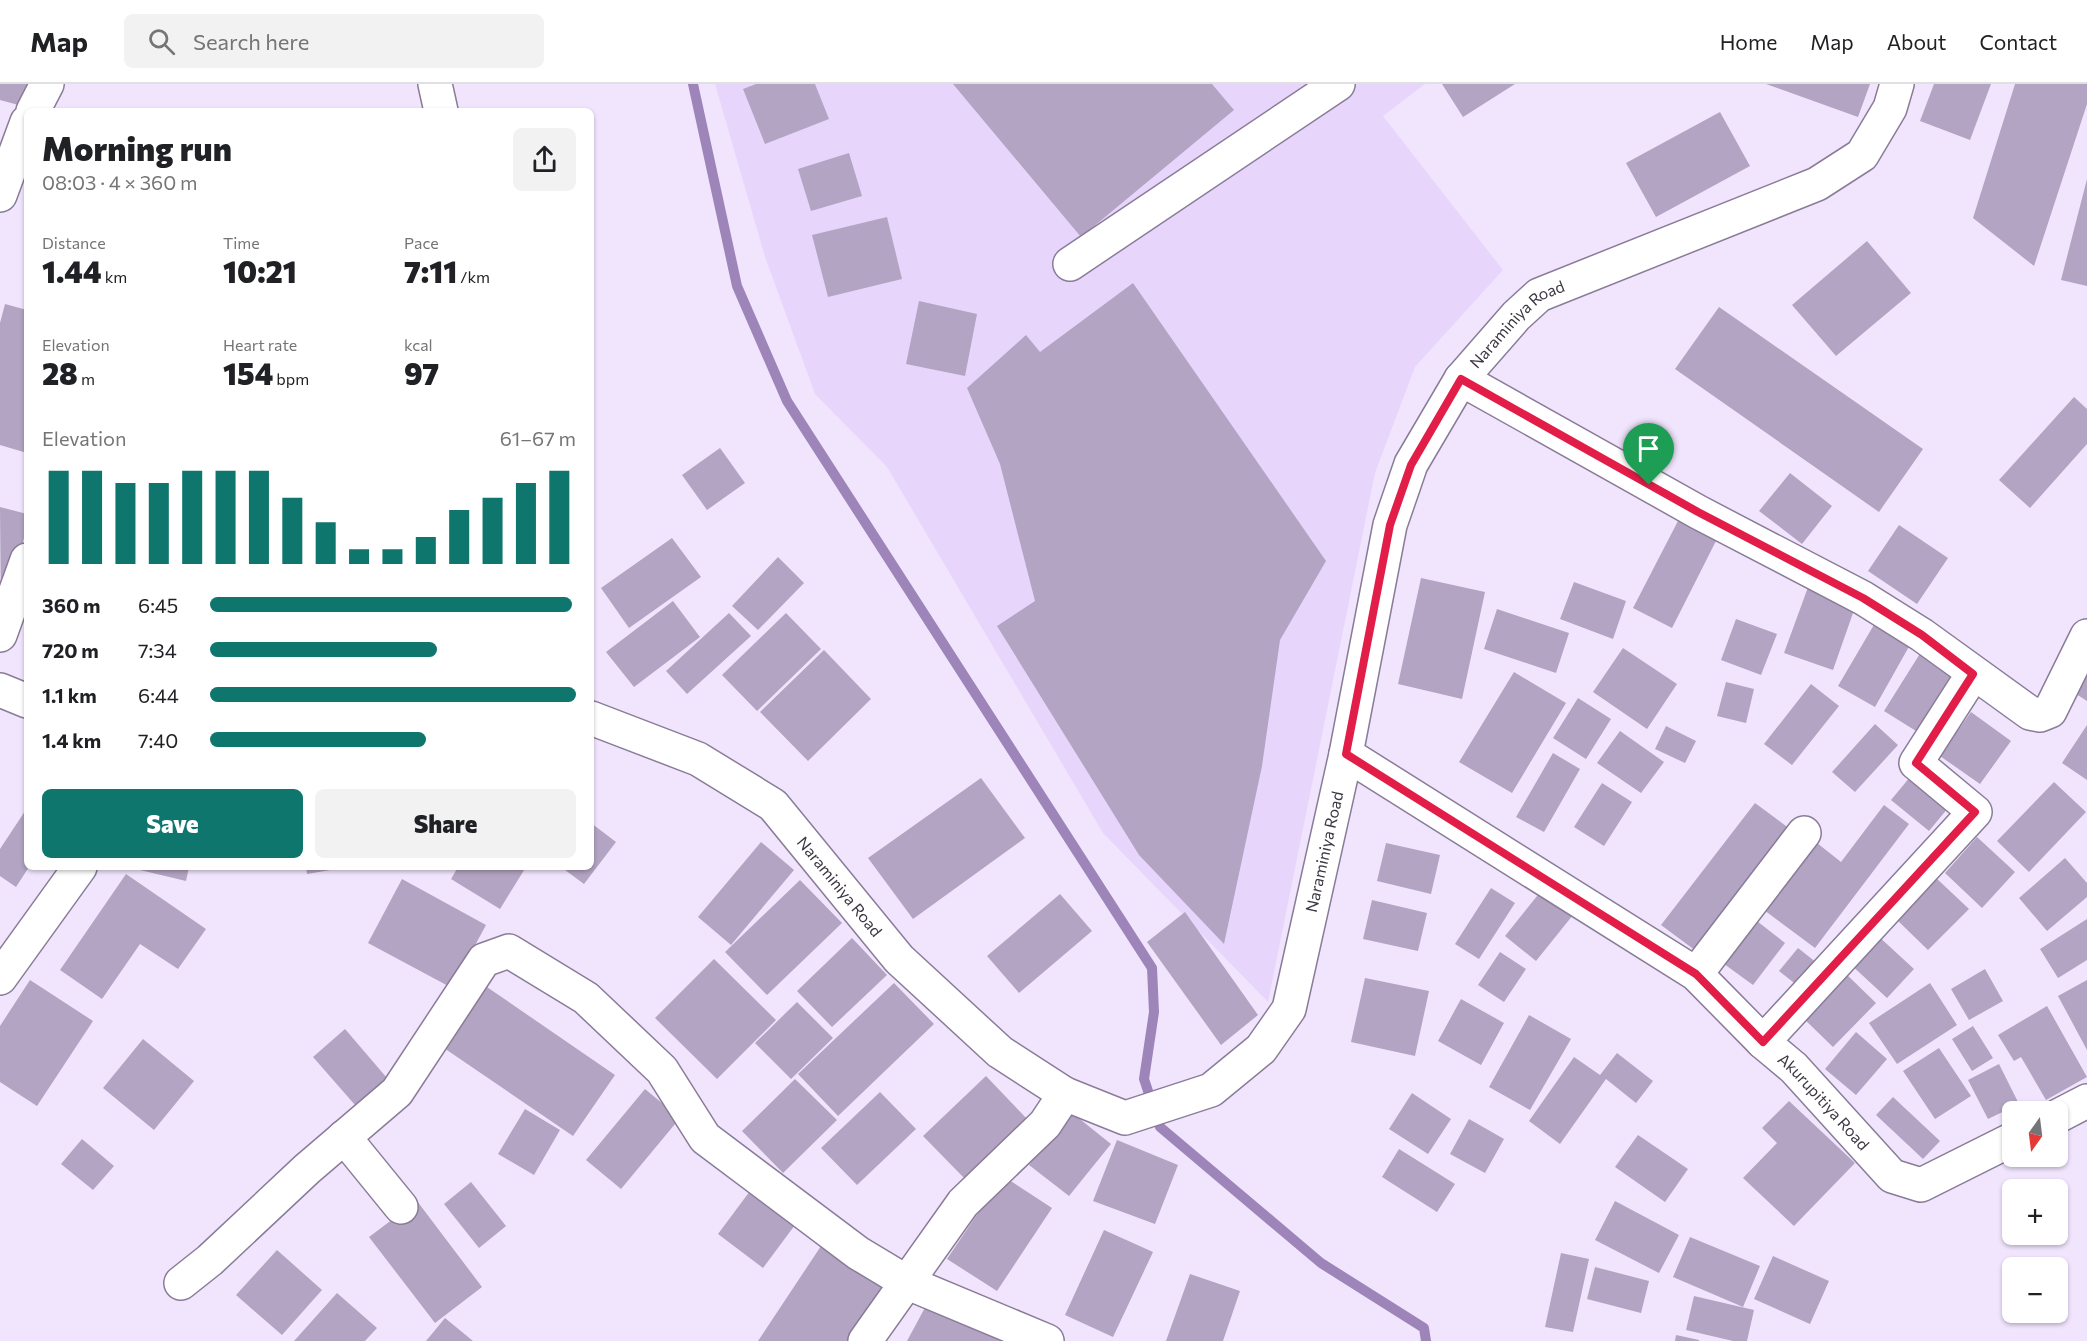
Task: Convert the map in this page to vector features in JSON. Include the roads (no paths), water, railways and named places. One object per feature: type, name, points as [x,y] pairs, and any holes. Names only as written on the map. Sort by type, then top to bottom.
[{"type":"street","points":[[35,108],[47,84]]},
{"type":"street","points":[[435,84],[440,108]]},
{"type":"street","points":[[1070,264],[1338,84]]},
{"type":"street","name":"Naraminiya Road","points":[[594,719],[698,759],[773,805],[899,959],[1000,1052],[1065,1094],[1125,1118],[1212,1090],[1261,1049],[1289,1009],[1346,754],[1390,525],[1411,465],[1461,379],[1516,316],[1539,295],[1817,184],[1862,155],[1890,108],[1897,84]]},
{"type":"street","points":[[0,195],[24,130]]},
{"type":"street","points":[[1461,379],[1698,512],[1863,598],[1922,635],[1973,674],[2030,712],[2040,715],[2050,711],[2087,636]]},
{"type":"street","points":[[0,635],[24,568]]},
{"type":"street","points":[[1763,1042],[1975,812],[1916,763],[1973,674]]},
{"type":"street","points":[[0,690],[24,700]]},
{"type":"street","name":"Akurupitiya Road","points":[[1346,754],[1696,974],[1763,1042],[1794,1068],[1892,1176],[1921,1185],[2002,1144]]},
{"type":"street","points":[[1696,974],[1804,833]]},
{"type":"street","points":[[0,978],[78,870]]},
{"type":"street","points":[[181,1283],[210,1260],[344,1137],[397,1092],[484,960],[509,951],[541,973],[586,998],[662,1070],[705,1138],[858,1253],[908,1283],[1047,1341]]},
{"type":"street","points":[[866,1341],[963,1203],[1045,1124],[1065,1094]]},
{"type":"street","points":[[2068,1111],[2087,1101]]},
{"type":"street","points":[[344,1137],[401,1207]]},
{"type":"waterway","points":[[693,84],[737,286],[787,401],[1152,968],[1154,1012],[1144,1079],[1160,1127],[1321,1263],[1424,1328],[1426,1341]]}]
